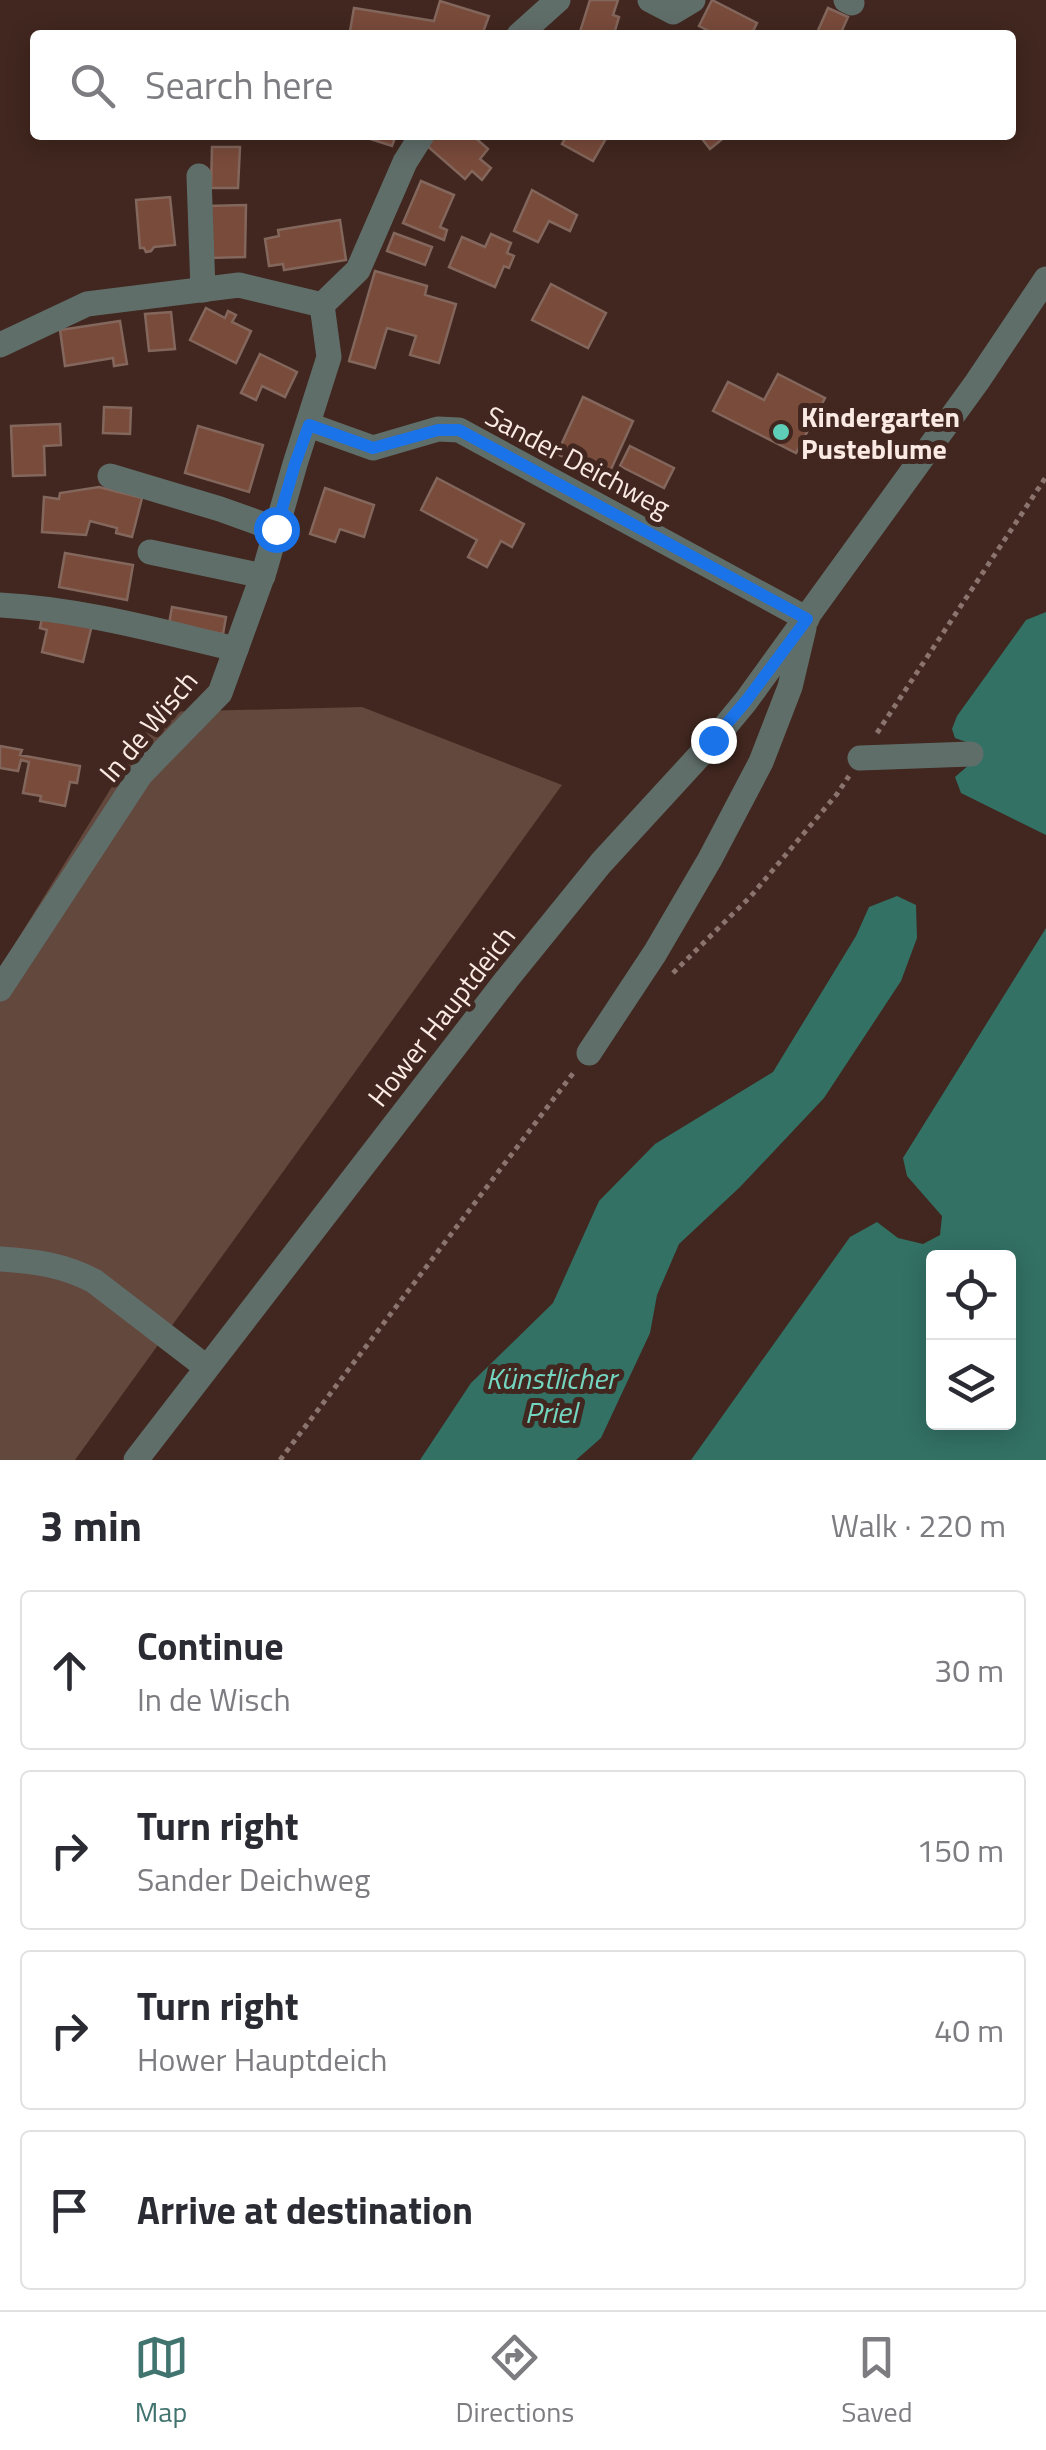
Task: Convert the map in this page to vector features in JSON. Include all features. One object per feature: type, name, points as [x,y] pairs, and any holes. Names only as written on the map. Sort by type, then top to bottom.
[{"type":"street","points":[[524,30],[558,0]]},
{"type":"street","points":[[650,0],[674,12],[693,0]]},
{"type":"street","points":[[0,345],[87,304],[239,286],[322,305],[358,270],[405,162],[419,140]]},
{"type":"street","points":[[199,176],[202,290]]},
{"type":"street","name":"Hower Hauptdeich","points":[[136,1460],[519,964],[601,863],[735,714],[977,382],[1046,279]]},
{"type":"street","name":"In de Wisch","points":[[0,989],[141,774],[220,693],[263,576],[329,357],[322,305]]},
{"type":"street","name":"Sander Deichweg","points":[[309,425],[373,448],[438,430],[459,430],[807,619]]},
{"type":"street","points":[[110,476],[276,529]]},
{"type":"street","points":[[150,552],[263,576]]},
{"type":"street","points":[[0,606],[42,608],[236,649]]},
{"type":"street","points":[[589,1052],[655,953],[761,762],[790,686],[807,619]]},
{"type":"street","points":[[860,758],[970,754]]},
{"type":"street","points":[[0,1260],[46,1263],[77,1272],[206,1368]]},
{"type":"shaded area","points":[[362,707],[562,785],[75,1460],[0,1460],[0,968],[158,712]]},
{"type":"water","points":[[1046,612],[1046,835],[961,793],[955,777],[970,764],[969,743],[955,738],[952,729],[957,716],[1026,620]]},
{"type":"water","name":"Künstlicher Priel","points":[[897,896],[916,905],[917,938],[901,981],[824,1098],[740,1187],[679,1244],[657,1295],[650,1333],[601,1438],[576,1460],[420,1460],[471,1383],[553,1303],[599,1201],[655,1144],[773,1072],[856,936],[869,907]]},
{"type":"water","points":[[1046,928],[1046,1460],[691,1460],[850,1237],[877,1222],[898,1238],[923,1244],[940,1235],[942,1216],[907,1176],[903,1158]]},
{"type":"building","points":[[590,0],[618,0],[613,15],[619,17],[615,30],[581,30]]},
{"type":"building","points":[[712,0],[757,23],[754,30],[707,30],[699,26]]},
{"type":"building","points":[[440,1],[489,16],[484,30],[350,30],[354,8],[434,21]]},
{"type":"building","points":[[828,8],[848,17],[842,30],[818,30]]},
{"type":"building","points":[[430,140],[478,140],[488,149],[480,159],[491,168],[482,180],[472,171],[465,179],[426,145]]},
{"type":"building","points":[[564,140],[605,140],[593,161],[562,144]]},
{"type":"building","points":[[703,140],[721,140],[710,149]]},
{"type":"building","points":[[212,147],[240,147],[238,188],[211,188]]},
{"type":"building","points":[[421,181],[454,195],[440,227],[447,230],[444,240],[403,223]]},
{"type":"building","points":[[532,190],[577,215],[570,231],[549,221],[538,242],[514,231]]},
{"type":"building","points":[[170,197],[175,245],[146,252],[140,248],[136,200]]},
{"type":"building","points":[[246,205],[245,257],[208,258],[207,206]]},
{"type":"building","points":[[340,220],[346,260],[284,270],[283,264],[269,266],[265,239],[279,236],[278,230]]},
{"type":"building","points":[[394,233],[432,247],[425,265],[387,251]]},
{"type":"building","points":[[491,234],[511,243],[507,253],[514,256],[509,268],[504,266],[495,287],[449,267],[462,237],[485,247]]},
{"type":"building","points":[[375,271],[427,286],[425,295],[456,304],[439,363],[410,355],[416,336],[387,328],[375,368],[349,361]]},
{"type":"building","points":[[551,284],[606,313],[588,348],[532,320]]},
{"type":"building","points":[[206,308],[225,318],[228,311],[236,315],[232,322],[251,331],[236,363],[190,340]]},
{"type":"building","points":[[171,312],[175,349],[149,351],[145,314]]},
{"type":"building","points":[[120,321],[127,364],[114,366],[113,358],[65,366],[60,330]]},
{"type":"building","points":[[260,354],[297,372],[285,397],[262,386],[256,400],[241,393]]},
{"type":"building","name":"Kindergarten Pusteblume","points":[[778,374],[825,398],[796,453],[713,411],[728,382],[764,400]]},
{"type":"building","points":[[583,397],[633,421],[607,478],[557,454]]},
{"type":"building","points":[[104,407],[131,408],[130,434],[103,433]]},
{"type":"building","points":[[60,424],[61,445],[44,446],[45,475],[13,476],[11,426]]},
{"type":"building","points":[[198,426],[263,445],[249,492],[185,473]]},
{"type":"building","points":[[630,446],[674,468],[664,488],[620,466]]},
{"type":"building","points":[[437,478],[524,524],[512,547],[501,541],[487,567],[468,557],[477,540],[421,510]]},
{"type":"building","points":[[99,487],[142,498],[132,537],[116,533],[117,528],[90,521],[86,535],[42,532],[44,497],[59,499],[60,493]]},
{"type":"building","points":[[325,488],[374,505],[364,537],[340,529],[335,542],[310,534]]},
{"type":"building","points":[[65,553],[133,565],[127,600],[59,587]]},
{"type":"building","points":[[172,607],[226,617],[223,634],[169,624]]},
{"type":"building","points":[[43,613],[92,625],[83,662],[42,652],[47,630],[40,628]]},
{"type":"building","points":[[0,746],[22,750],[20,755],[80,766],[77,783],[70,782],[65,806],[23,793],[29,762],[21,760],[18,771],[0,768]]},
{"type":"place","name":"Kindergarten Pusteblume","points":[[781,432]]},
{"type":"route","points":[[276,529],[309,425],[373,448],[438,430],[459,430],[807,619],[713,740]]}]
